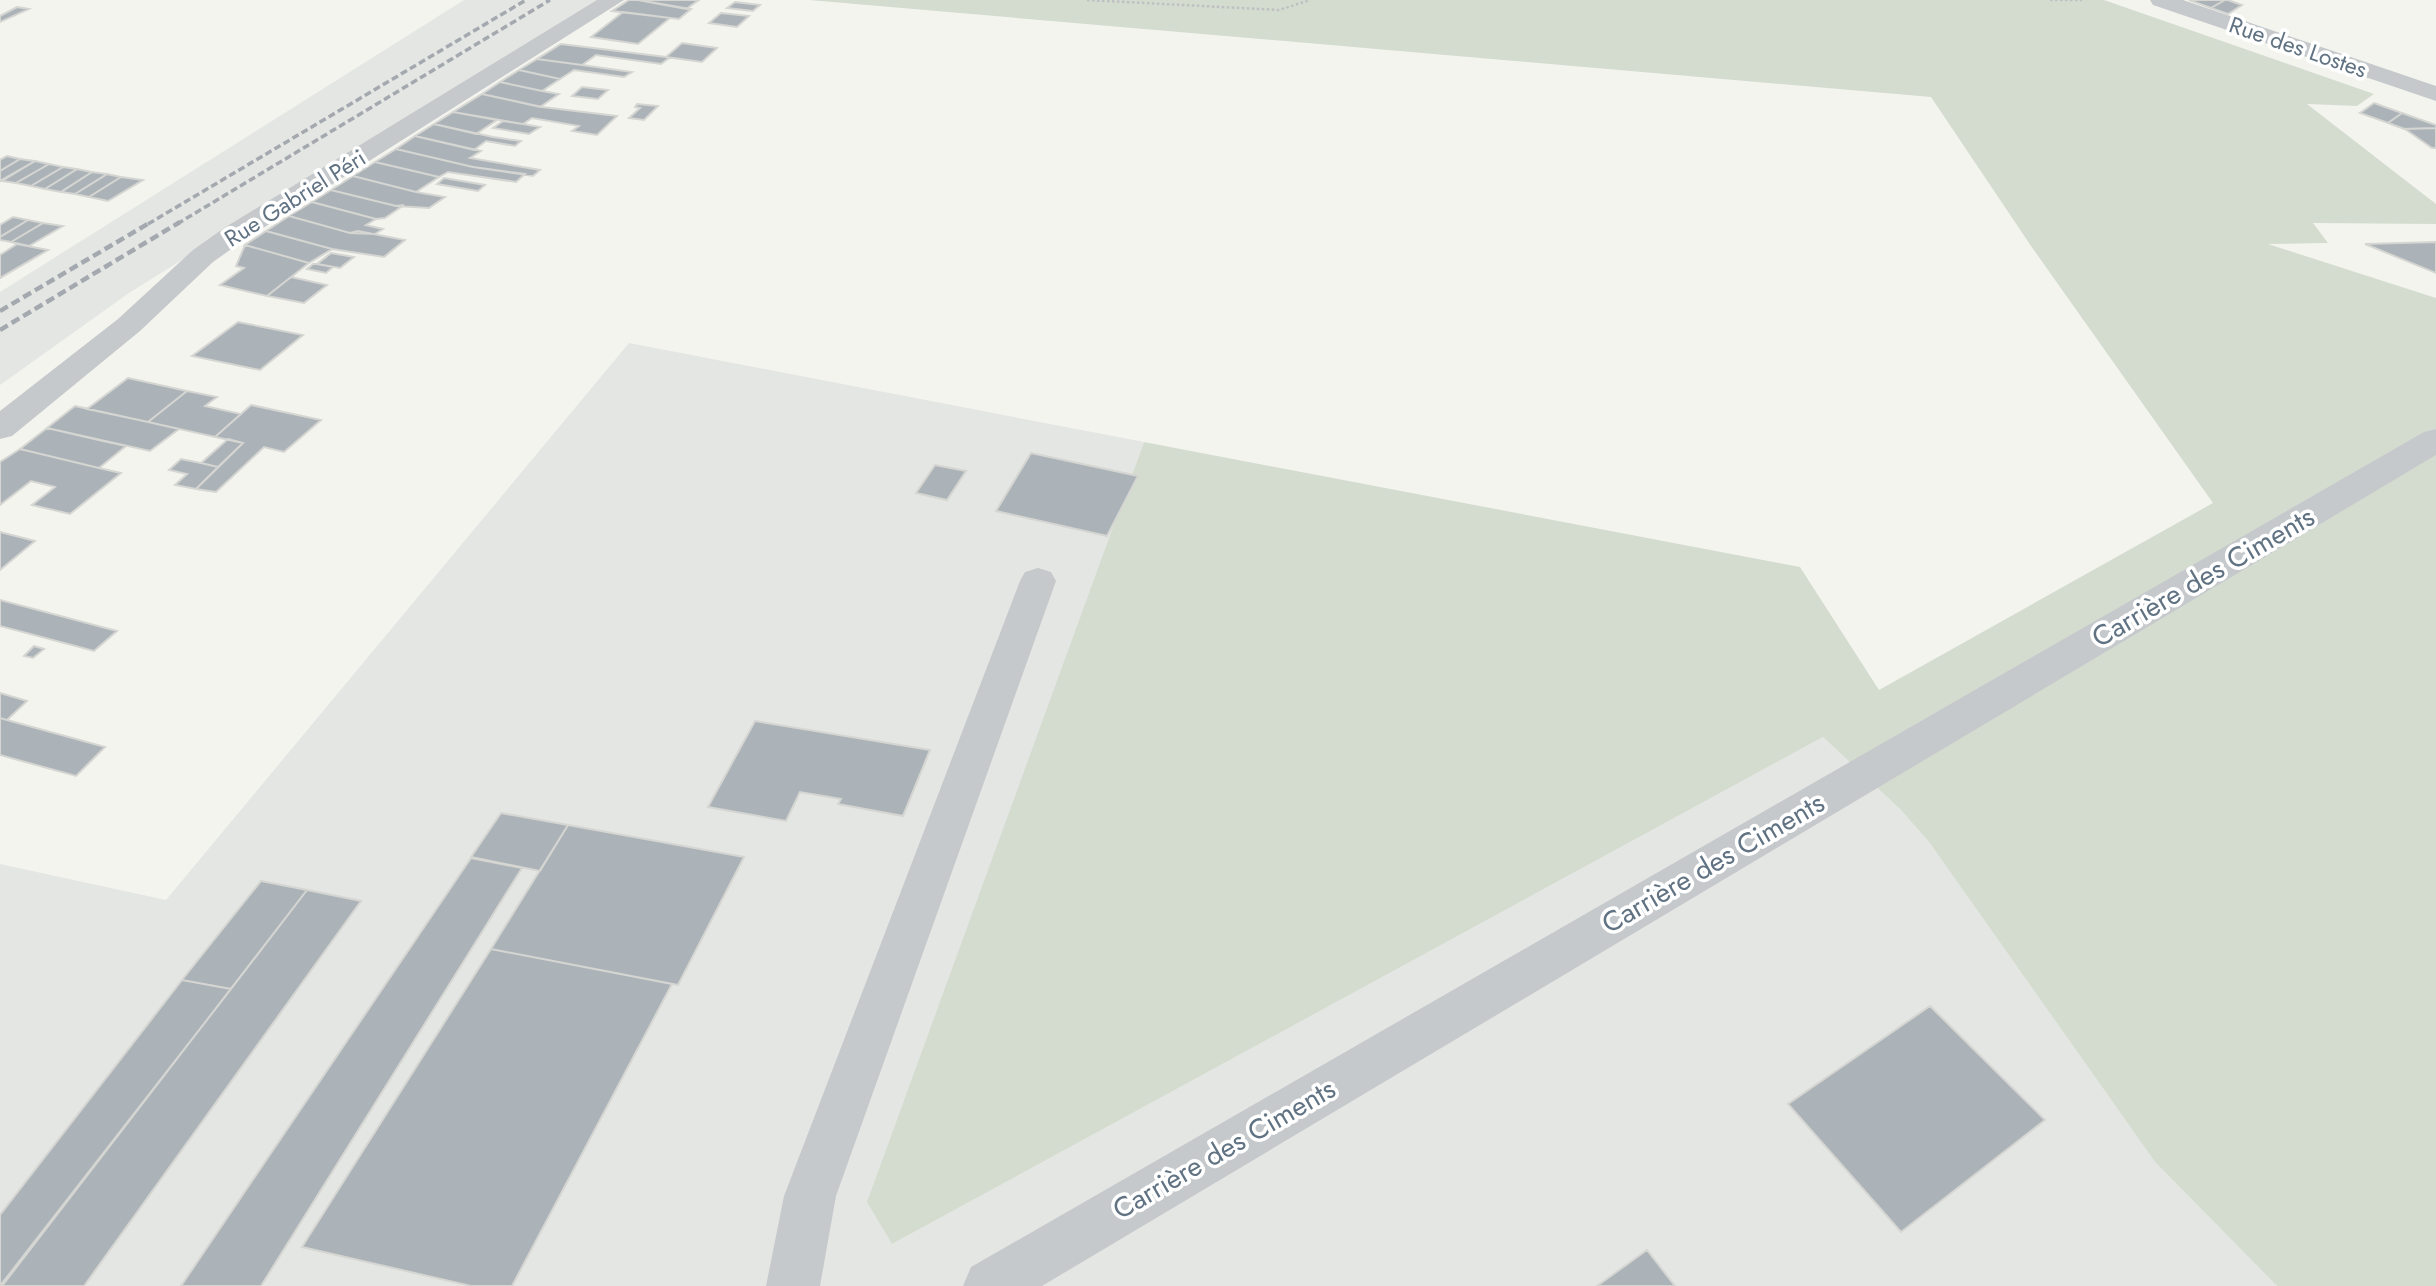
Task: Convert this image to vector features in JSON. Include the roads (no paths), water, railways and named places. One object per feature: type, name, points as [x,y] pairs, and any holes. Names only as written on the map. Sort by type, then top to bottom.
[{"type":"street","name":"Rue Gabriel Péri","points":[[0,428],[96,353],[203,256],[234,234],[613,0]]},
{"type":"street","name":"Rue des Lostes","points":[[2161,0],[2436,94]]},
{"type":"street","name":"Carrière des Ciments","points":[[990,1286],[2436,440]]},
{"type":"street","points":[[793,1286],[810,1196],[1038,581]]},
{"type":"railway","points":[[148,224],[526,0]]},
{"type":"railway","points":[[177,224],[550,0]]},
{"type":"railway","points":[[0,311],[151,222]]},
{"type":"railway","points":[[0,330],[180,222]]}]
